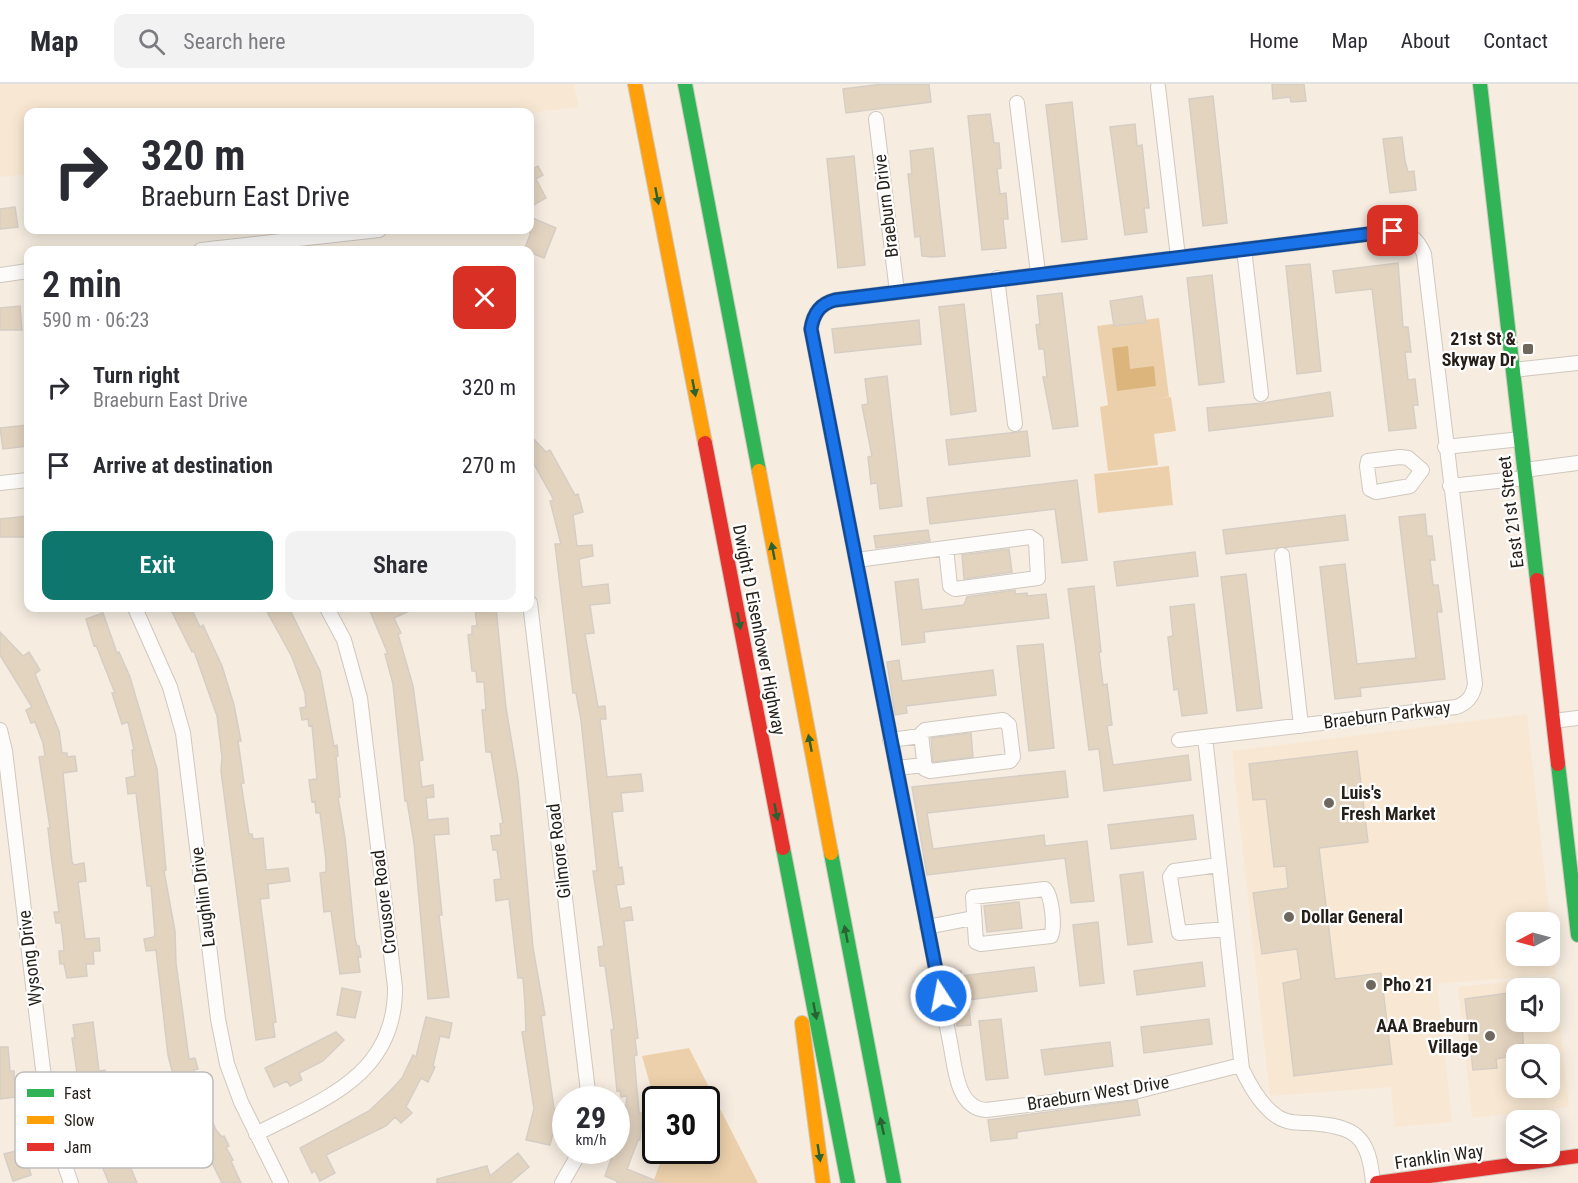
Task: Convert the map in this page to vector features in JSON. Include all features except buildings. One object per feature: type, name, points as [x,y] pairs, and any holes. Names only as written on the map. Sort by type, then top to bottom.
[{"type":"main road","name":"Dwight D Eisenhower Highway","points":[[634,84],[848,1183]]},
{"type":"main road","name":"Dwight D Eisenhower Highway","points":[[685,84],[894,1183]]},
{"type":"main road","name":"East 21st Street","points":[[1480,84],[1553,721],[1571,820],[1578,935]]},
{"type":"main road","points":[[784,850],[808,1081],[823,1183]]},
{"type":"main road","name":"Franklin Way","points":[[1375,1183],[1578,1156]]},
{"type":"street","points":[[1158,87],[1178,257]]},
{"type":"street","points":[[1017,103],[1038,273]]},
{"type":"street","name":"Braeburn Drive","points":[[876,119],[897,292]]},
{"type":"street","points":[[973,918],[927,927],[811,329],[817,311],[829,302],[997,278],[1395,231],[1413,237],[1424,254],[1450,486],[1578,463]]},
{"type":"street","points":[[237,246],[343,234]]},
{"type":"street","points":[[1244,249],[1262,394]]},
{"type":"street","points":[[0,275],[24,272]]},
{"type":"street","points":[[997,278],[1015,424]]},
{"type":"street","points":[[1513,370],[1578,363]]},
{"type":"street","points":[[1445,447],[1521,439]]},
{"type":"street","points":[[1422,470],[1448,467]]},
{"type":"street","points":[[0,483],[24,480]]},
{"type":"street","name":"Braeburn Parkway","points":[[1179,740],[1456,707],[1470,699],[1475,684],[1450,486]]},
{"type":"street","points":[[857,560],[946,548],[1032,537],[1036,541],[1040,573],[1035,579],[955,589],[950,586],[946,548]]},
{"type":"street","name":"Braeburn Parkway","points":[[1282,555],[1301,726]]},
{"type":"street","name":"Laughlin Drive","points":[[137,612],[170,687],[183,733],[218,1019],[227,1064],[256,1134],[281,1183]]},
{"type":"street","name":"Crousore Road","points":[[256,1134],[335,1093],[357,1077],[381,1046],[394,1006],[394,987],[360,698],[344,640],[329,612]]},
{"type":"street","name":"Gilmore Road","points":[[531,612],[587,1086]]},
{"type":"street","points":[[1553,721],[1578,718]]},
{"type":"street","points":[[1003,720],[1009,724],[1013,757],[1010,761],[930,771],[925,769],[925,765],[921,736],[925,730],[1003,720]]},
{"type":"street","name":"Wysong Drive","points":[[0,730],[5,751],[43,1072]]},
{"type":"street","points":[[890,740],[921,736]]},
{"type":"street","points":[[1205,737],[1241,1065],[1252,1089],[1278,1118],[1294,1123],[1335,1125],[1355,1135],[1371,1156],[1375,1183]]},
{"type":"street","points":[[896,768],[925,765]]},
{"type":"street","points":[[1219,865],[1174,871],[1170,877],[1179,933],[1226,929]]},
{"type":"street","points":[[1045,889],[1048,892],[1053,932],[1048,937],[981,944],[976,942],[973,918],[973,897],[1045,889]]},
{"type":"street","name":"Braeburn West Drive","points":[[927,927],[956,1069],[964,1097],[972,1106],[986,1110],[1134,1092],[1241,1065]]},
{"type":"street","points":[[562,1183],[573,1164]]},
{"type":"street","name":"Wysong Drive","points":[[66,1168],[71,1183]]},
{"type":"shaded area","points":[[0,84],[574,84],[579,107],[534,113],[534,108],[24,108],[24,174],[0,177]]},
{"type":"shaded area","points":[[1159,318],[1169,397],[1146,400],[1171,397],[1176,431],[1154,434],[1158,465],[1108,471],[1100,407],[1108,405],[1097,326]]},
{"type":"shaded area","points":[[1128,346],[1130,369],[1154,366],[1156,386],[1117,391],[1112,348]]},
{"type":"shaded area","points":[[1169,466],[1173,505],[1098,513],[1094,474]]},
{"type":"shaded area","points":[[1527,714],[1549,912],[1506,912],[1506,966],[1555,966],[1556,974],[1437,984],[1452,1122],[1395,1127],[1391,1087],[1270,1096],[1232,751]]},
{"type":"shaded area","points":[[1506,982],[1506,1032],[1560,1032],[1560,1023],[1569,1107],[1506,1110],[1506,1114],[1472,1118],[1458,987]]},
{"type":"shaded area","points":[[689,1048],[708,1086],[650,1086],[642,1056]]},
{"type":"shaded area","points":[[720,1109],[758,1183],[653,1183],[660,1164],[720,1164]]},
{"type":"traffic: fast","points":[[685,84],[759,471]]},
{"type":"traffic: fast","points":[[1480,84],[1537,580]]},
{"type":"traffic: fast","points":[[1558,764],[1578,935]]},
{"type":"traffic: fast","points":[[783,848],[848,1183]]},
{"type":"traffic: fast","points":[[831,853],[894,1183]]},
{"type":"traffic: slow","points":[[635,84],[705,443]]},
{"type":"traffic: slow","points":[[759,471],[831,853]]},
{"type":"traffic: slow","points":[[802,1023],[823,1183]]},
{"type":"traffic: jam","points":[[705,443],[783,848]]},
{"type":"traffic: jam","points":[[1537,580],[1558,764]]},
{"type":"traffic: jam","points":[[1377,1183],[1578,1156]]},
{"type":"place","name":"21st St & Skyway Dr","points":[[1528,349]]},
{"type":"place","name":"Luis's Fresh Market","points":[[1329,803]]},
{"type":"place","name":"Dollar General","points":[[1289,917]]},
{"type":"place","name":"Pho 21","points":[[1371,985]]},
{"type":"place","name":"AAA Braeburn Village","points":[[1490,1036]]},
{"type":"route","points":[[941,996],[811,329],[815,314],[821,306],[835,300],[1022,275],[1393,231]]}]
